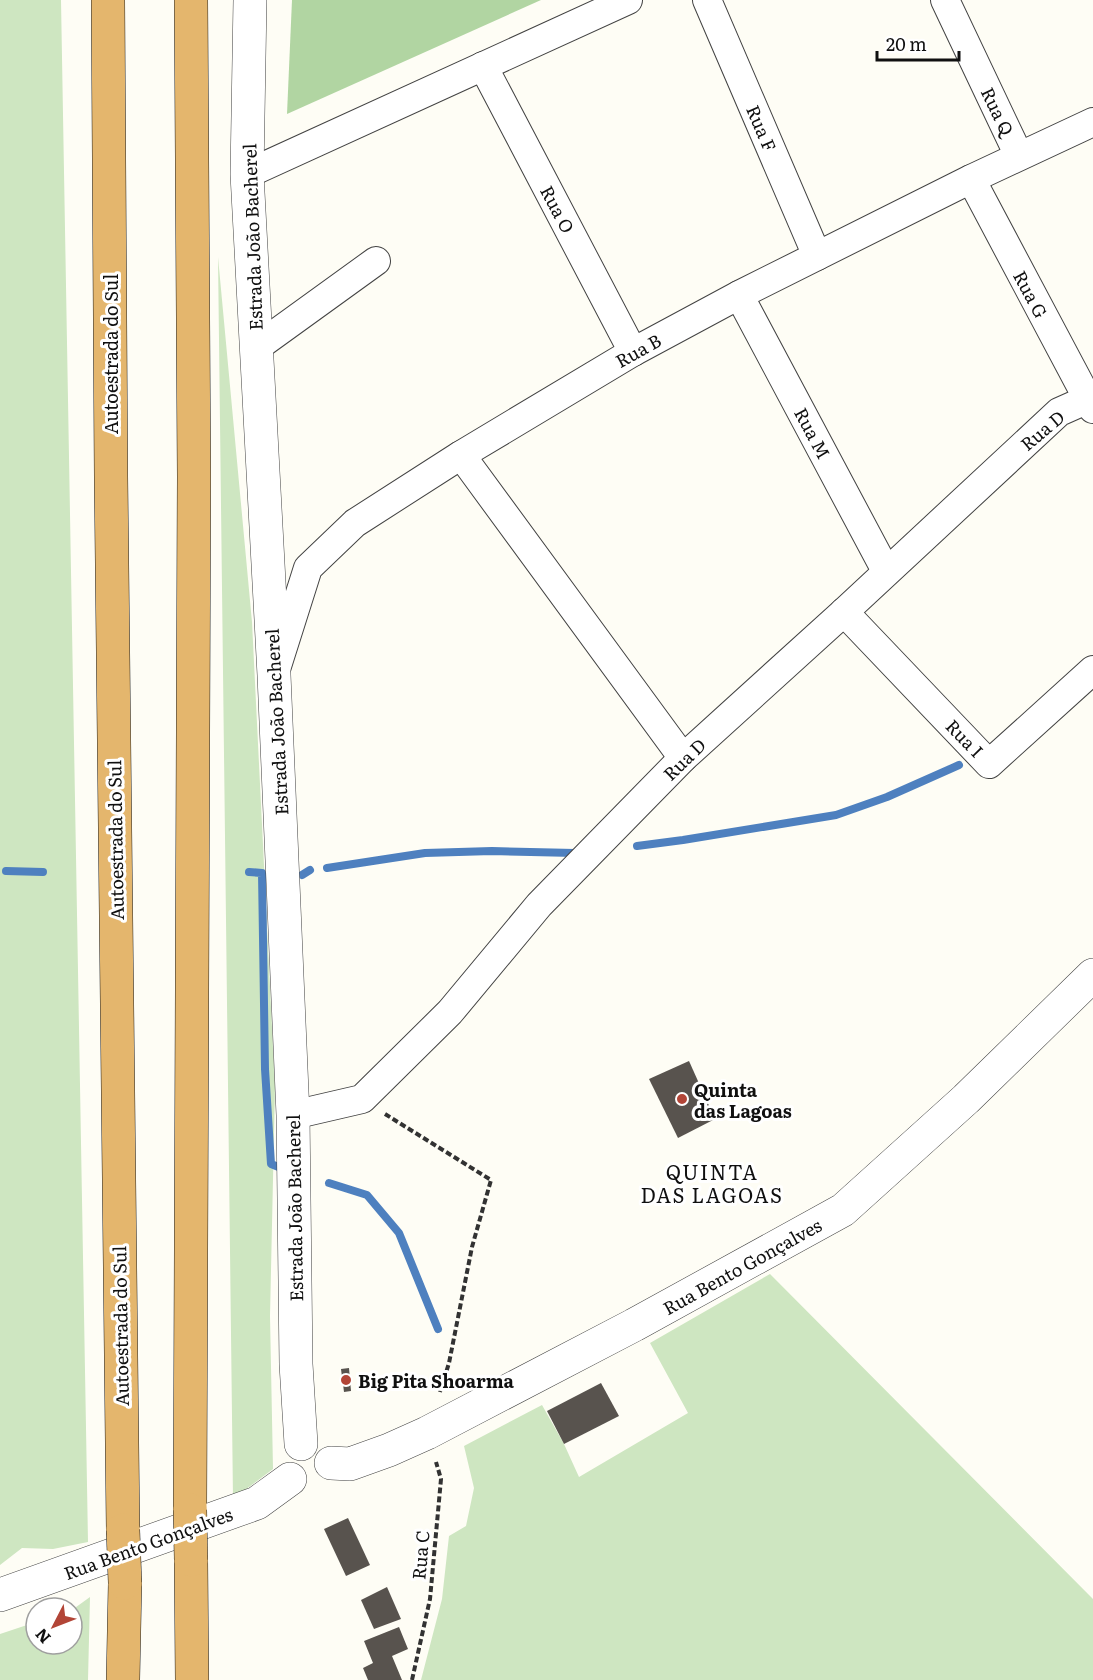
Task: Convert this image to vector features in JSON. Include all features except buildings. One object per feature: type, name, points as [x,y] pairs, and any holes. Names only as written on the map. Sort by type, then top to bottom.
[{"type":"highway","name":"Autoestrada do Sul","points":[[108,0],[111,476],[125,1583],[123,1680]]},
{"type":"highway","points":[[191,0],[194,512],[190,1510],[192,1680]]},
{"type":"street","name":"Estrada João Bacherel","points":[[250,0],[248,174],[274,675],[293,1115],[296,1364],[301,1444]]},
{"type":"street","points":[[248,174],[628,0]]},
{"type":"street","name":"Rua F","points":[[707,0],[818,256]]},
{"type":"street","name":"Rua Q","points":[[945,0],[1019,156]]},
{"type":"street","name":"Rua O","points":[[483,66],[633,352]]},
{"type":"street","name":"Rua B","points":[[274,675],[308,568],[355,523],[461,455],[633,352],[739,295],[971,179],[1093,122]]},
{"type":"street","name":"Rua G","points":[[971,179],[1090,404]]},
{"type":"street","points":[[257,347],[376,261]]},
{"type":"street","name":"Rua M","points":[[739,295],[886,571]]},
{"type":"street","name":"Rua D","points":[[362,1100],[450,1012],[539,905],[684,758],[1059,412],[1090,404]]},
{"type":"street","points":[[461,455],[684,758]]},
{"type":"street","name":"Rua I","points":[[844,612],[989,764],[1093,670]]},
{"type":"street","name":"Rua Bento Gonçalves","points":[[331,1463],[350,1464],[427,1433],[634,1325],[843,1210],[966,1099],[1093,975]]},
{"type":"street","points":[[293,1115],[362,1100]]},
{"type":"street","points":[[301,1444],[315,1444],[325,1451],[331,1463],[328,1478],[316,1487],[301,1487],[290,1479],[286,1459],[290,1452],[301,1444]]},
{"type":"street","name":"Rua Bento Gonçalves","points":[[0,1595],[257,1503],[290,1479]]},
{"type":"path","points":[[362,1100],[491,1180],[471,1247],[450,1363],[427,1433]]},
{"type":"path","name":"Rua C","points":[[412,1680],[430,1599],[441,1479],[427,1433]]},
{"type":"green space","points":[[0,0],[61,0],[88,1542],[53,1549],[22,1548],[0,1565]]},
{"type":"green space","points":[[292,0],[541,0],[287,114]]},
{"type":"green space","points":[[218,257],[252,622],[275,1088],[270,1316],[273,1469],[233,1499]]},
{"type":"green space","points":[[770,1274],[1093,1599],[1093,1680],[421,1680],[442,1599],[449,1536],[466,1526],[474,1488],[464,1446],[542,1405],[579,1477],[688,1413],[650,1343]]},
{"type":"green space","points":[[90,1597],[88,1680],[0,1680],[0,1634],[24,1626],[24,1656],[84,1656],[84,1601]]},
{"type":"waterway","points":[[637,846],[836,815],[887,797],[959,765]]},
{"type":"waterway","points":[[327,868],[425,853],[492,851],[575,853]]},
{"type":"waterway","points":[[302,875],[310,870]]},
{"type":"waterway","points":[[6,871],[43,872]]},
{"type":"waterway","points":[[249,872],[262,873],[265,1069],[271,1164],[281,1168]]},
{"type":"waterway","points":[[329,1183],[367,1195],[399,1233],[438,1329]]},
{"type":"place","name":"Quinta das Lagoas","points":[[682,1099]]},
{"type":"place","name":"Big Pita Shoarma","points":[[346,1380]]},
{"type":"district","name":"QUINTA DAS LAGOAS","points":[[712,1182]]}]
